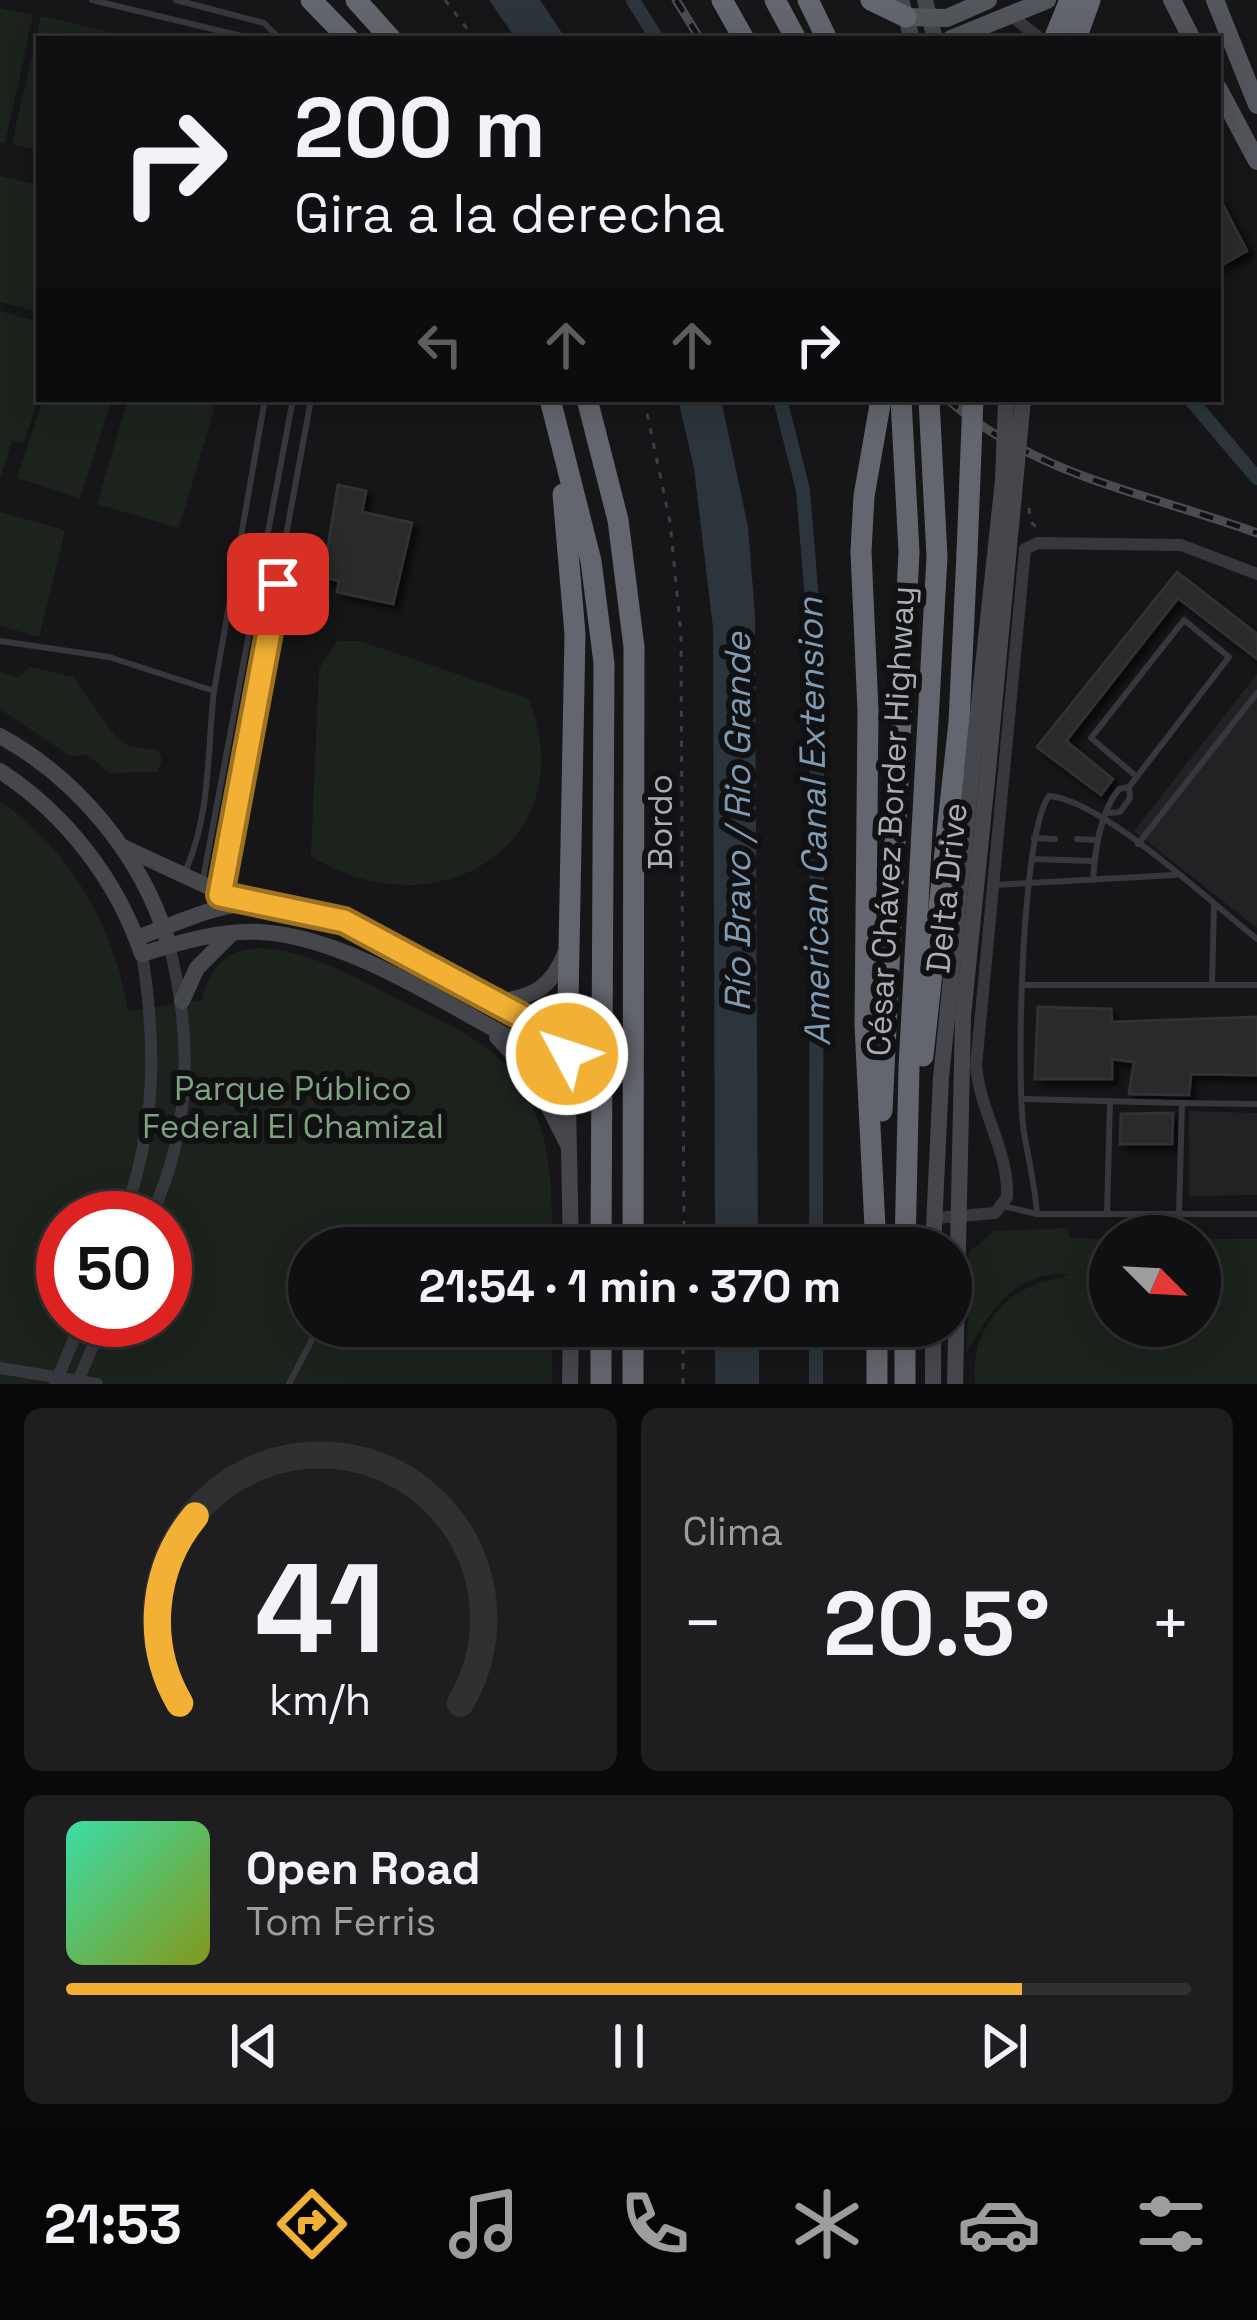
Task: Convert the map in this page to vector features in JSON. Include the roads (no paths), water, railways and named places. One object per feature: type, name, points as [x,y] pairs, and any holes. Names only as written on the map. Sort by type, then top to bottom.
[{"type":"highway","points":[[311,0],[346,36]]},
{"type":"highway","points":[[356,0],[388,36]]},
{"type":"highway","points":[[722,0],[741,36]]},
{"type":"highway","points":[[871,0],[918,19]]},
{"type":"highway","points":[[1055,36],[1070,0]]},
{"type":"highway","points":[[1075,36],[1090,0]]},
{"type":"highway","points":[[810,3],[826,36]]},
{"type":"highway","points":[[551,402],[591,561],[604,663],[601,1227]]},
{"type":"highway","points":[[588,402],[618,520],[634,647],[633,1227]]},
{"type":"highway","points":[[876,1227],[866,1025],[868,711],[861,550],[864,496],[880,402]]},
{"type":"highway","points":[[878,1227],[905,605],[908,483],[902,402]]},
{"type":"highway","name":"César Chávez Border Highway","points":[[905,1227],[935,607],[937,507],[928,402]]},
{"type":"highway","points":[[905,1206],[952,792],[973,402]]},
{"type":"highway","points":[[563,446],[575,634],[567,1054]]},
{"type":"highway","points":[[601,1347],[601,1384]]},
{"type":"highway","points":[[633,1347],[633,1384]]},
{"type":"highway","points":[[877,1347],[877,1384]]},
{"type":"highway","points":[[905,1347],[905,1384]]},
{"type":"main road","points":[[958,36],[1047,0]]},
{"type":"main road","points":[[1159,0],[1182,19]]},
{"type":"main road","points":[[1172,0],[1190,36]]},
{"type":"main road","points":[[1215,0],[1257,105]]},
{"type":"main road","points":[[918,19],[946,19],[976,1]]},
{"type":"main road","points":[[1221,94],[1257,161]]},
{"type":"main road","name":"Delta Drive","points":[[955,1384],[963,1016],[1006,402]]},
{"type":"main road","name":"Delta Drive","points":[[934,1227],[948,992],[1024,402]]},
{"type":"main road","points":[[0,736],[71,788],[121,846],[167,937]]},
{"type":"main road","points":[[0,770],[34,796],[91,856],[140,946],[167,937],[229,897]]},
{"type":"main road","points":[[121,846],[229,897],[344,921],[555,1037],[567,1054],[571,1227]]},
{"type":"main road","points":[[167,937],[233,933],[322,945],[543,1055],[567,1054]]},
{"type":"main road","points":[[182,1001],[197,968],[233,933]]},
{"type":"main road","points":[[496,1002],[538,992],[556,976],[566,953]]},
{"type":"main road","points":[[484,1024],[532,1075],[572,1153]]},
{"type":"main road","points":[[570,1384],[571,1347]]},
{"type":"main road","points":[[933,1347],[933,1384]]},
{"type":"street","points":[[1074,36],[1080,0]]},
{"type":"street","points":[[1010,15],[1037,36]]},
{"type":"street","points":[[934,1218],[995,1213],[1003,1206],[1008,1178],[983,1112],[976,1066],[989,885],[1025,549],[1038,543],[1181,545],[1257,574]]},
{"type":"street","points":[[160,1191],[180,1133],[186,1051],[182,1001],[167,937]]},
{"type":"street","points":[[130,1191],[153,1106],[153,1028],[140,946]]},
{"type":"street","points":[[57,1379],[71,1347]]},
{"type":"street","points":[[78,1382],[93,1347]]},
{"type":"street","points":[[0,1368],[98,1384]]},
{"type":"lane","points":[[92,0],[242,36]]},
{"type":"lane","points":[[176,0],[264,23],[277,36]]},
{"type":"lane","points":[[191,883],[214,691],[264,402]]},
{"type":"lane","points":[[191,883],[208,856],[292,402]]},
{"type":"lane","points":[[229,897],[229,860],[310,402]]},
{"type":"lane","points":[[269,527],[276,539],[286,539]]},
{"type":"lane","points":[[1093,880],[1096,840],[1107,817],[1120,812],[1136,777],[1229,657],[1184,620],[1091,738],[1136,777]]},
{"type":"lane","points":[[0,641],[109,656],[214,691]]},
{"type":"lane","points":[[1138,844],[1257,693]]},
{"type":"lane","points":[[1037,1214],[1024,1099],[1024,985],[1027,882],[1038,811],[1049,796],[1063,797],[1107,817],[1257,939]]},
{"type":"lane","points":[[214,823],[235,826]]},
{"type":"lane","points":[[1033,838],[1055,838]]},
{"type":"lane","points":[[1077,839],[1096,840]]},
{"type":"lane","points":[[208,856],[229,860]]},
{"type":"lane","points":[[1031,859],[1094,861]]},
{"type":"lane","points":[[989,885],[1175,875]]},
{"type":"lane","points":[[1212,984],[1214,906]]},
{"type":"lane","points":[[1024,985],[1257,985]]},
{"type":"lane","points":[[1024,1099],[1257,1104]]},
{"type":"lane","points":[[1107,1214],[1110,1102]]},
{"type":"lane","points":[[1179,1214],[1182,1103]]},
{"type":"lane","points":[[1003,1206],[1037,1214],[1257,1214]]},
{"type":"lane","points":[[289,1384],[308,1347]]},
{"type":"water","points":[[489,0],[540,0],[564,36],[514,36]]},
{"type":"water","name":"Río Bravo / Rio Grande","points":[[679,402],[722,402],[748,527],[755,615],[758,1227],[715,1227],[713,628],[694,468]]},
{"type":"water","points":[[715,1347],[759,1347],[759,1384],[715,1384]]},
{"type":"waterway","name":"American Canal Extension","points":[[633,0],[655,36]]},
{"type":"waterway","name":"American Canal Extension","points":[[781,402],[803,490],[817,661],[816,1227]]},
{"type":"waterway","points":[[1193,402],[1257,478]]},
{"type":"waterway","name":"American Canal Extension","points":[[816,1347],[816,1384]]},
{"type":"railway","points":[[676,0],[698,36]]},
{"type":"railway","points":[[951,402],[1017,447],[1055,465],[1257,533]]},
{"type":"park label","name":"Parque Público Federal El Chamizal","points":[[293,1107]]}]
